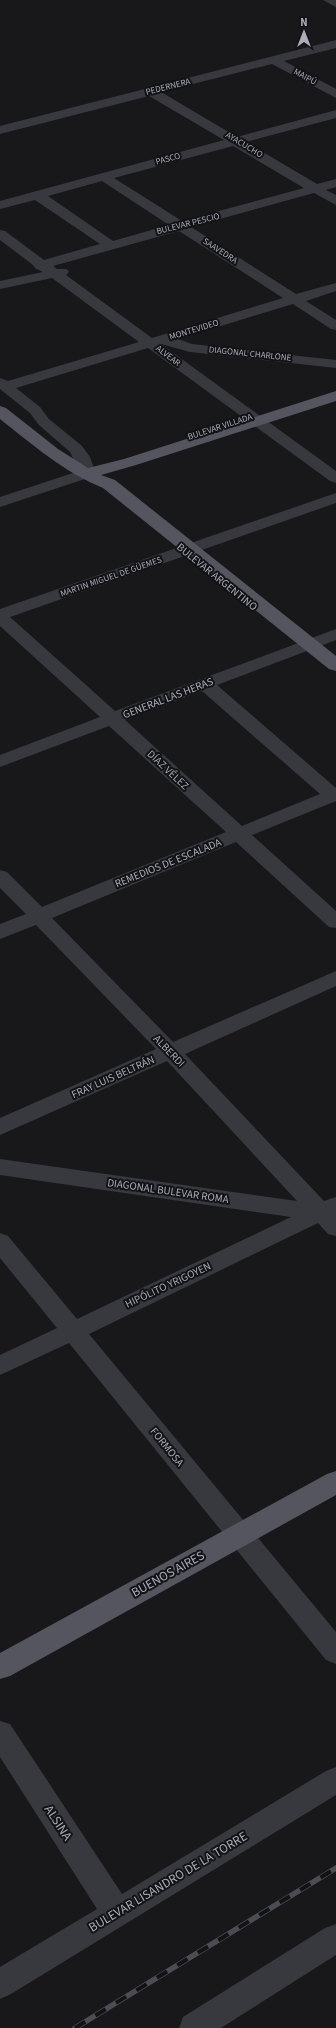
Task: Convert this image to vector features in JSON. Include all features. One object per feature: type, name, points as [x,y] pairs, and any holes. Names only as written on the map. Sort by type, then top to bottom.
[{"type":"main road","name":"BULEVAR VILLADA","points":[[97,474],[336,390]]},
{"type":"main road","name":"BULEVAR VILLADA","points":[[253,420],[336,396]]},
{"type":"main road","name":"BULEVAR ARGENTINO","points":[[0,411],[63,460],[97,474],[307,646],[336,674]]},
{"type":"main road","name":"BULEVAR ARGENTINO","points":[[307,646],[336,664]]},
{"type":"main road","name":"BUENOS AIRES","points":[[0,1667],[336,1482]]},
{"type":"street","points":[[329,0],[336,4]]},
{"type":"street","name":"PEDERNERA","points":[[0,130],[336,44]]},
{"type":"street","name":"MAIPÚ","points":[[274,60],[336,94]]},
{"type":"street","name":"AYACUCHO","points":[[150,91],[328,194]]},
{"type":"street","name":"PASCO","points":[[0,205],[336,114]]},
{"type":"street","name":"SAAVEDRA","points":[[104,177],[336,326]]},
{"type":"street","name":"BULEVAR PESCIO","points":[[40,264],[181,226],[328,194],[336,183]]},
{"type":"street","points":[[37,195],[110,245]]},
{"type":"street","name":"BULEVAR PESCIO","points":[[0,285],[52,274],[262,217]]},
{"type":"street","name":"ALVEAR","points":[[0,234],[52,274],[158,341],[253,420],[336,478]]},
{"type":"street","name":"MONTEVIDEO","points":[[3,384],[158,341],[336,287]]},
{"type":"street","name":"DIAGONAL CHARLONE","points":[[158,341],[190,348],[336,364]]},
{"type":"street","points":[[3,384],[35,410],[44,422],[82,457],[97,474]]},
{"type":"street","points":[[23,429],[44,422]]},
{"type":"street","name":"BULEVAR VILLADA","points":[[0,502],[97,474]]},
{"type":"street","name":"MARTIN MIGUEL DE GÜEMES","points":[[0,616],[336,498]]},
{"type":"street","name":"DÍAZ VÉLEZ","points":[[0,616],[336,922]]},
{"type":"street","name":"GENERAL LAS HERAS","points":[[0,761],[336,634]]},
{"type":"street","points":[[205,684],[334,795]]},
{"type":"street","name":"REMEDIOS DE ESCALADA","points":[[0,932],[334,795]]},
{"type":"street","name":"ALBERDI","points":[[0,876],[332,1215]]},
{"type":"street","name":"FRAY LUIS BELTRÁN","points":[[0,1127],[336,978]]},
{"type":"street","name":"DIAGONAL BULEVAR ROMA","points":[[0,1167],[332,1215]]},
{"type":"street","name":"HIPÓLITO YRIGOYEN","points":[[0,1366],[72,1330],[332,1215]]},
{"type":"street","name":"FORMOSA","points":[[0,1242],[336,1652]]},
{"type":"street","name":"ALSINA","points":[[0,1733],[117,1913]]},
{"type":"street","name":"BULEVAR LISANDRO DE LA TORRE","points":[[0,1984],[336,1780]]},
{"type":"street","points":[[194,2028],[336,1938]]},
{"type":"railway","points":[[75,2028],[336,1868]]}]
